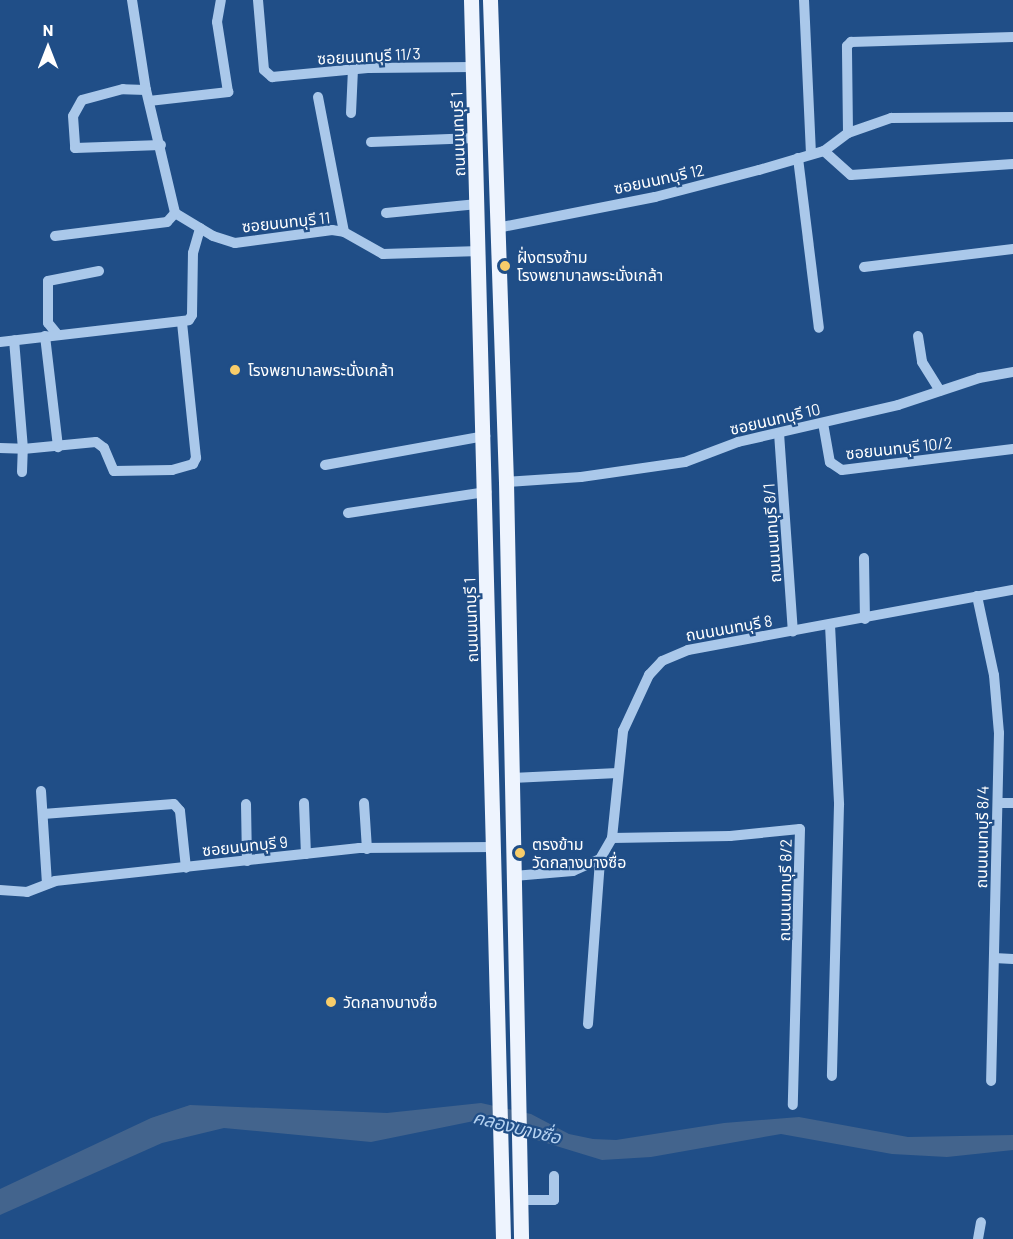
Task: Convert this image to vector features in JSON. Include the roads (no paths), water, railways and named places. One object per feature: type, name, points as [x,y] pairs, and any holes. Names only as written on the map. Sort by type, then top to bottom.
[{"type":"main road","name":"ถนนนนทบุรี 1","points":[[471,0],[480,251],[502,1086],[503,1239]]},
{"type":"main road","points":[[490,0],[506,482],[521,1239]]},
{"type":"street","points":[[55,236],[167,222],[175,213],[161,145],[146,90],[132,0]]},
{"type":"street","points":[[149,101],[228,92],[217,22],[221,0]]},
{"type":"street","name":"ซอยนนทบุรี 11/3","points":[[258,0],[267,75],[353,69],[473,67]]},
{"type":"street","points":[[804,0],[811,153]]},
{"type":"street","points":[[848,134],[848,46],[851,42],[1013,37]]},
{"type":"street","points":[[351,113],[353,69]]},
{"type":"street","points":[[146,90],[123,89],[82,100],[73,116],[75,148],[161,145]]},
{"type":"street","points":[[318,97],[344,232]]},
{"type":"street","points":[[1013,117],[923,115],[891,118],[848,134],[824,151],[851,175],[1013,164]]},
{"type":"street","points":[[371,142],[476,138]]},
{"type":"street","name":"ซอยนนทบุรี 12","points":[[497,228],[656,197],[824,151]]},
{"type":"street","points":[[798,158],[819,328]]},
{"type":"street","points":[[386,213],[478,204]]},
{"type":"street","name":"ซอยนนทบุรี 11","points":[[175,213],[200,228],[235,243],[332,230],[344,232],[383,254],[480,251]]},
{"type":"street","points":[[0,342],[182,322],[192,315],[193,253],[200,228]]},
{"type":"street","points":[[864,267],[1013,249]]},
{"type":"street","points":[[57,334],[48,323],[48,281],[99,272]]},
{"type":"street","points":[[0,448],[58,447],[96,442],[104,448],[114,471],[120,472],[172,470],[193,464],[196,458],[182,322]]},
{"type":"street","points":[[45,336],[58,447]]},
{"type":"street","points":[[918,336],[922,362],[940,391]]},
{"type":"street","points":[[14,340],[23,449],[22,472]]},
{"type":"street","name":"ซอยนนทบุรี 10","points":[[506,482],[581,477],[685,462],[731,444],[823,423],[1013,372]]},
{"type":"street","name":"ซอยนนทบุรี 10/2","points":[[823,423],[830,462],[842,470],[1013,449]]},
{"type":"street","name":"ถนนนนทบุรี 8/1","points":[[779,433],[793,632]]},
{"type":"street","points":[[325,465],[485,436]]},
{"type":"street","points":[[348,513],[486,492]]},
{"type":"street","points":[[864,558],[865,619]]},
{"type":"street","name":"ถนนนนทบุรี 8","points":[[588,1024],[600,859],[612,838],[623,730],[649,675],[662,661],[688,651],[1013,590]]},
{"type":"street","name":"ถนนนนทบุรี 8/4","points":[[977,596],[994,675],[998,803],[991,1081]]},
{"type":"street","points":[[830,625],[839,805],[832,1076]]},
{"type":"street","points":[[512,778],[618,773]]},
{"type":"street","points":[[41,791],[47,884]]},
{"type":"street","points":[[304,803],[306,854]]},
{"type":"street","points":[[364,803],[367,849]]},
{"type":"street","points":[[998,803],[1013,803]]},
{"type":"street","points":[[43,814],[174,804],[180,811],[186,868]]},
{"type":"street","points":[[246,804],[247,861]]},
{"type":"street","name":"ถนนนนทบุรี 8/2","points":[[612,838],[730,836],[800,829],[793,1105]]},
{"type":"street","name":"ซอยนนทบุรี 9","points":[[0,890],[27,892],[47,884],[306,854],[367,849],[495,847]]},
{"type":"street","points":[[514,876],[573,871],[600,859]]},
{"type":"street","points":[[994,958],[1013,959]]},
{"type":"street","points":[[520,1200],[554,1200],[554,1176]]},
{"type":"street","points":[[978,1239],[981,1222]]},
{"type":"water","name":"คลองบางซื่อ","points":[[481,1103],[531,1114],[569,1134],[593,1139],[616,1140],[724,1123],[799,1117],[908,1137],[1013,1135],[1013,1150],[947,1157],[892,1154],[781,1134],[651,1157],[602,1160],[474,1121],[371,1142],[224,1128],[162,1143],[0,1215],[0,1189],[151,1118],[190,1105],[387,1113]]},
{"type":"place","name":"ฝั่งตรงข้าม โรงพยาบาลพระนั่งเกล้า","points":[[505,266]]},
{"type":"place","name":"โรงพยาบาลพระนั่งเกล้า","points":[[235,370]]},
{"type":"place","name":"ตรงข้าม วัดกลางบางซื่อ","points":[[520,853]]},
{"type":"place","name":"วัดกลางบางซื่อ","points":[[331,1002]]}]
